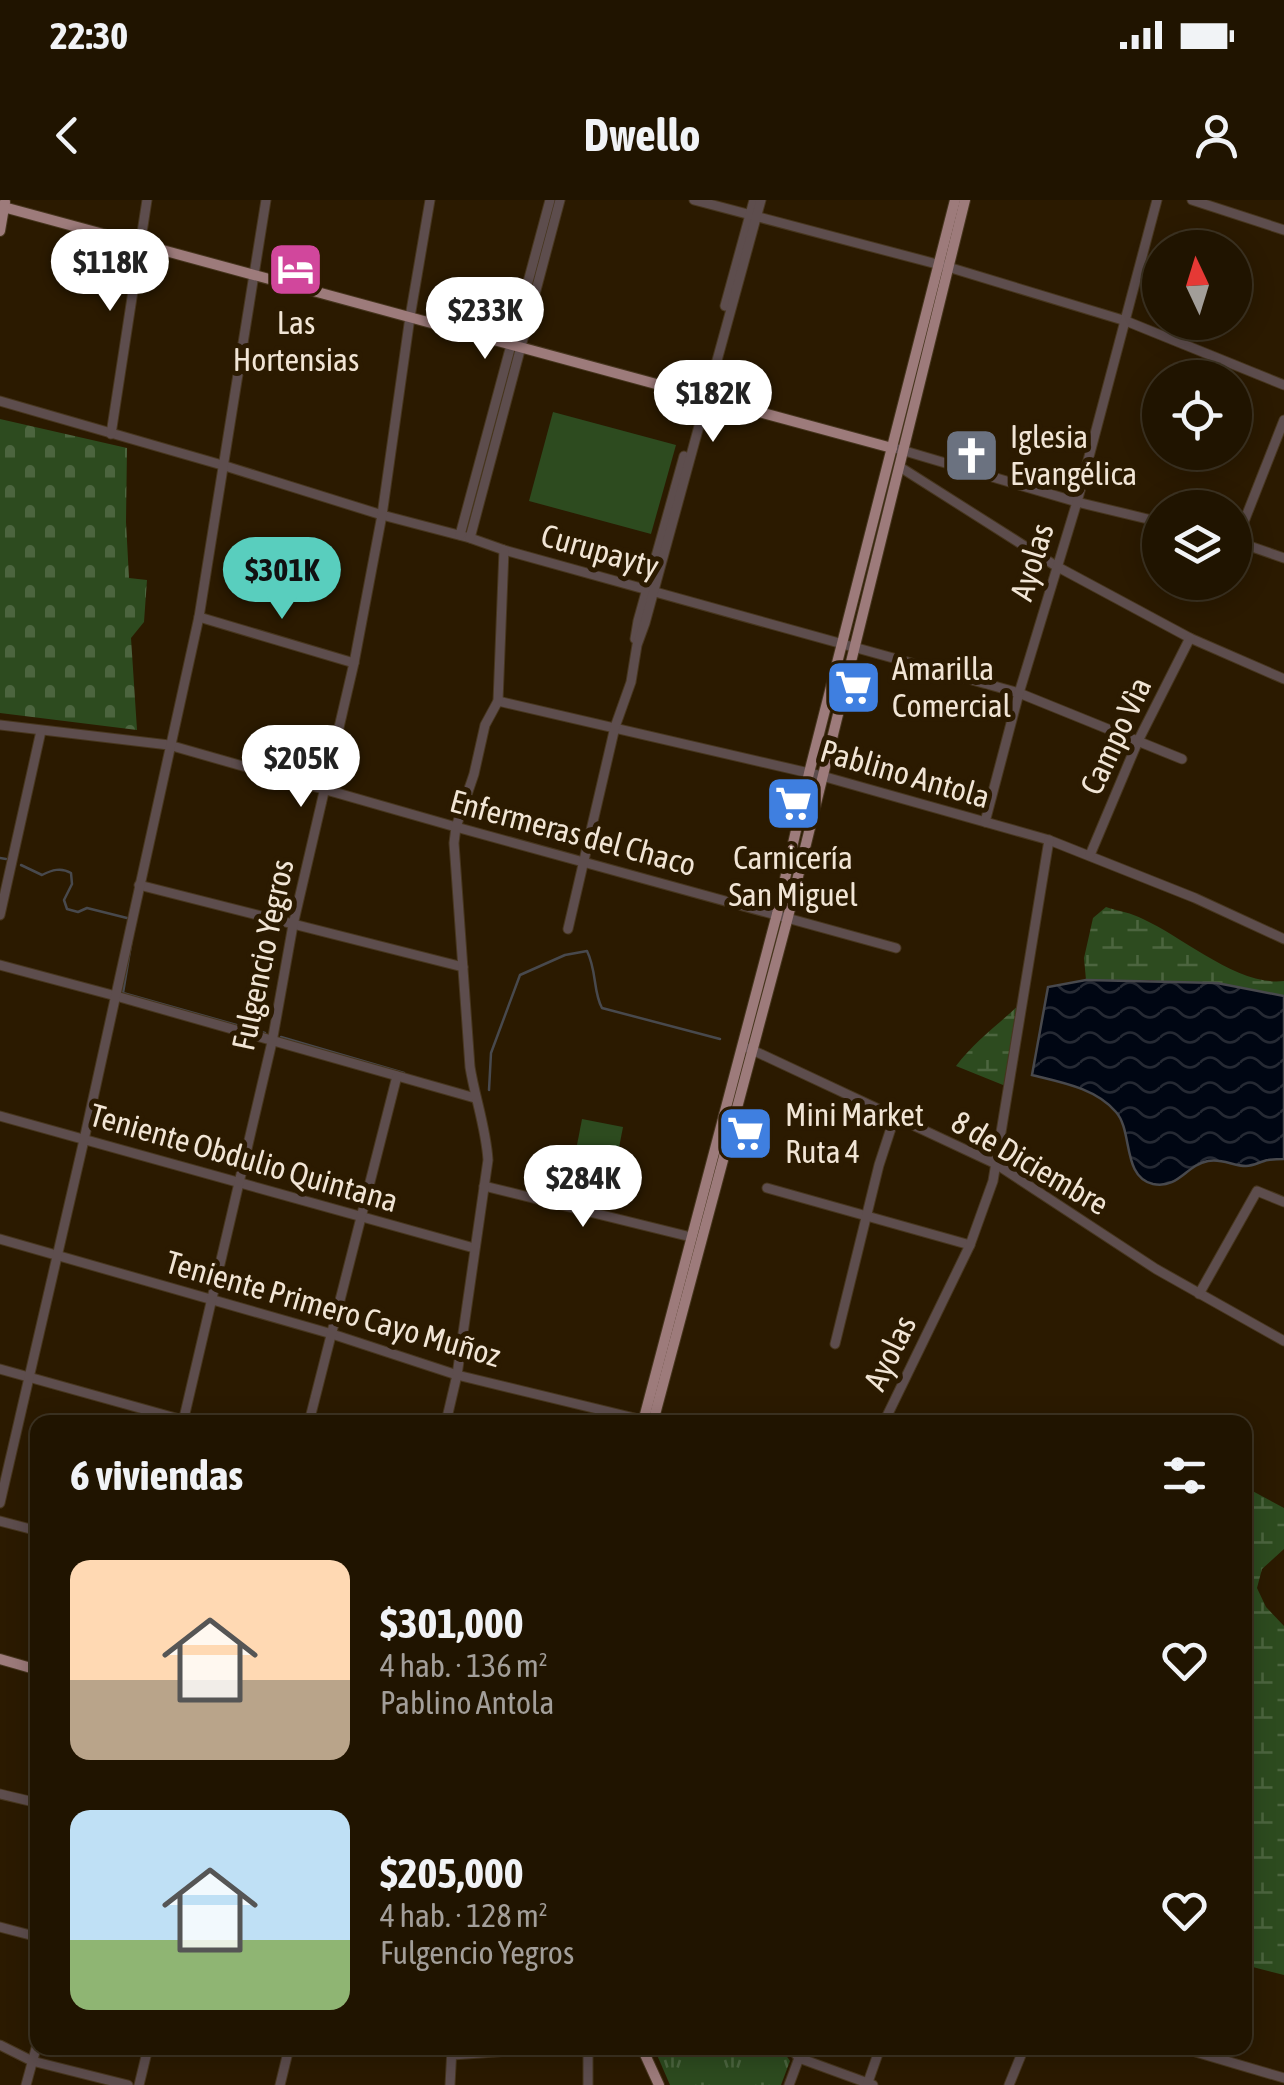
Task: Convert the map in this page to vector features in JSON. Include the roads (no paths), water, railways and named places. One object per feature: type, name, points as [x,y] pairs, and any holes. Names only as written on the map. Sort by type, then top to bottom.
[{"type":"main road","points":[[649,1415],[822,776],[848,644],[943,266],[954,200]]},
{"type":"main road","points":[[943,266],[965,200]]},
{"type":"main road","points":[[0,231],[3,204],[898,448]]},
{"type":"main road","points":[[783,915],[810,773],[900,467],[898,448]]},
{"type":"main road","points":[[649,1415],[691,1236],[747,1048]]},
{"type":"main road","points":[[0,1660],[30,1668]]},
{"type":"main road","points":[[645,2055],[658,2085]]},
{"type":"street","points":[[111,434],[147,200]]},
{"type":"street","points":[[0,1503],[199,618],[266,200]]},
{"type":"street","name":"Fulgencio Yegros","points":[[186,1415],[354,663],[382,515],[430,200]]},
{"type":"street","points":[[465,536],[550,200]]},
{"type":"street","points":[[515,345],[560,200]]},
{"type":"street","points":[[694,200],[943,266],[1126,321],[1284,383]]},
{"type":"street","points":[[568,929],[615,727],[632,682],[635,637],[757,200]]},
{"type":"street","name":"Ayolas","points":[[985,822],[1019,692],[1077,502],[1157,200]]},
{"type":"street","points":[[1192,200],[1284,230]]},
{"type":"street","name":"Curupayty","points":[[0,401],[504,550],[1019,692],[1182,759]]},
{"type":"street","points":[[1252,501],[1284,420]]},
{"type":"street","points":[[898,448],[1142,518]]},
{"type":"street","points":[[900,467],[1056,566],[1190,638],[1284,679]]},
{"type":"street","points":[[1252,547],[1284,558]]},
{"type":"street","points":[[448,1415],[488,1160],[487,1138],[470,1067],[454,843],[485,725],[498,701],[504,550]]},
{"type":"street","points":[[199,618],[354,663]]},
{"type":"street","name":"Campo Vìa","points":[[1090,855],[1138,741],[1190,638]]},
{"type":"street","name":"Pablino Antola","points":[[498,701],[822,776],[1048,840],[1284,938]]},
{"type":"street","name":"Enfermeras del Chaco","points":[[0,725],[169,745],[896,948]]},
{"type":"street","points":[[0,915],[41,731]]},
{"type":"street","name":"Ayolas","points":[[887,1415],[970,1245],[996,1164],[1048,840]]},
{"type":"street","points":[[139,885],[463,967]]},
{"type":"street","points":[[0,966],[475,1098]]},
{"type":"street","name":"8 de Diciembre","points":[[747,1048],[996,1164],[1156,1270],[1284,1341]]},
{"type":"street","points":[[311,1415],[397,1076]]},
{"type":"street","name":"Teniente Obdulio Quintana","points":[[0,1116],[474,1248]]},
{"type":"street","points":[[835,1344],[879,1165],[895,1116]]},
{"type":"street","points":[[484,1186],[691,1236]]},
{"type":"street","points":[[767,1188],[970,1245]]},
{"type":"street","points":[[1199,1294],[1257,1190],[1284,1202]]},
{"type":"street","name":"Teniente Primero Cayo Muñoz","points":[[0,1239],[457,1374],[619,1415]]},
{"type":"street","points":[[0,1368],[161,1415]]},
{"type":"street","points":[[0,1520],[30,1529]]},
{"type":"street","points":[[0,1794],[30,1801]]},
{"type":"street","points":[[0,1927],[30,1934]]},
{"type":"street","points":[[0,2045],[32,2061],[128,2085]]},
{"type":"street","points":[[26,2085],[34,2055]]},
{"type":"street","points":[[139,2085],[146,2055]]},
{"type":"street","points":[[280,2085],[287,2055]]},
{"type":"street","points":[[450,2085],[452,2055]]},
{"type":"street","points":[[588,2055],[588,2085]]},
{"type":"street","points":[[797,2055],[869,2084],[878,2055]]},
{"type":"street","points":[[1009,2085],[1021,2055]]},
{"type":"street","points":[[1206,2055],[1284,2078]]},
{"type":"street","points":[[788,2085],[799,2058]]},
{"type":"water","points":[[1086,980],[1217,983],[1284,996],[1284,1159],[1246,1166],[1208,1161],[1169,1183],[1143,1180],[1132,1163],[1121,1120],[1108,1104],[1077,1087],[1032,1075],[1048,987]]},
{"type":"waterway","points":[[0,858],[6,859]]},
{"type":"waterway","points":[[21,865],[42,875],[56,870],[71,873],[72,884],[64,900],[67,909],[78,912],[87,908],[127,918]]},
{"type":"waterway","points":[[135,920],[123,993],[265,1033]]},
{"type":"waterway","points":[[489,1090],[491,1053],[520,975],[565,955],[587,951],[602,1008],[720,1039]]},
{"type":"waterway","points":[[281,1037],[404,1073]]},
{"type":"place","name":"Las Hortensias","points":[[296,269]]},
{"type":"place","name":"Iglesia Evangélica","points":[[971,455]]},
{"type":"place","name":"Amarilla Comercial","points":[[853,687]]},
{"type":"place","name":"Carnicería San Miguel","points":[[793,804]]},
{"type":"place","name":"Mini Market Ruta 4","points":[[746,1133]]}]
